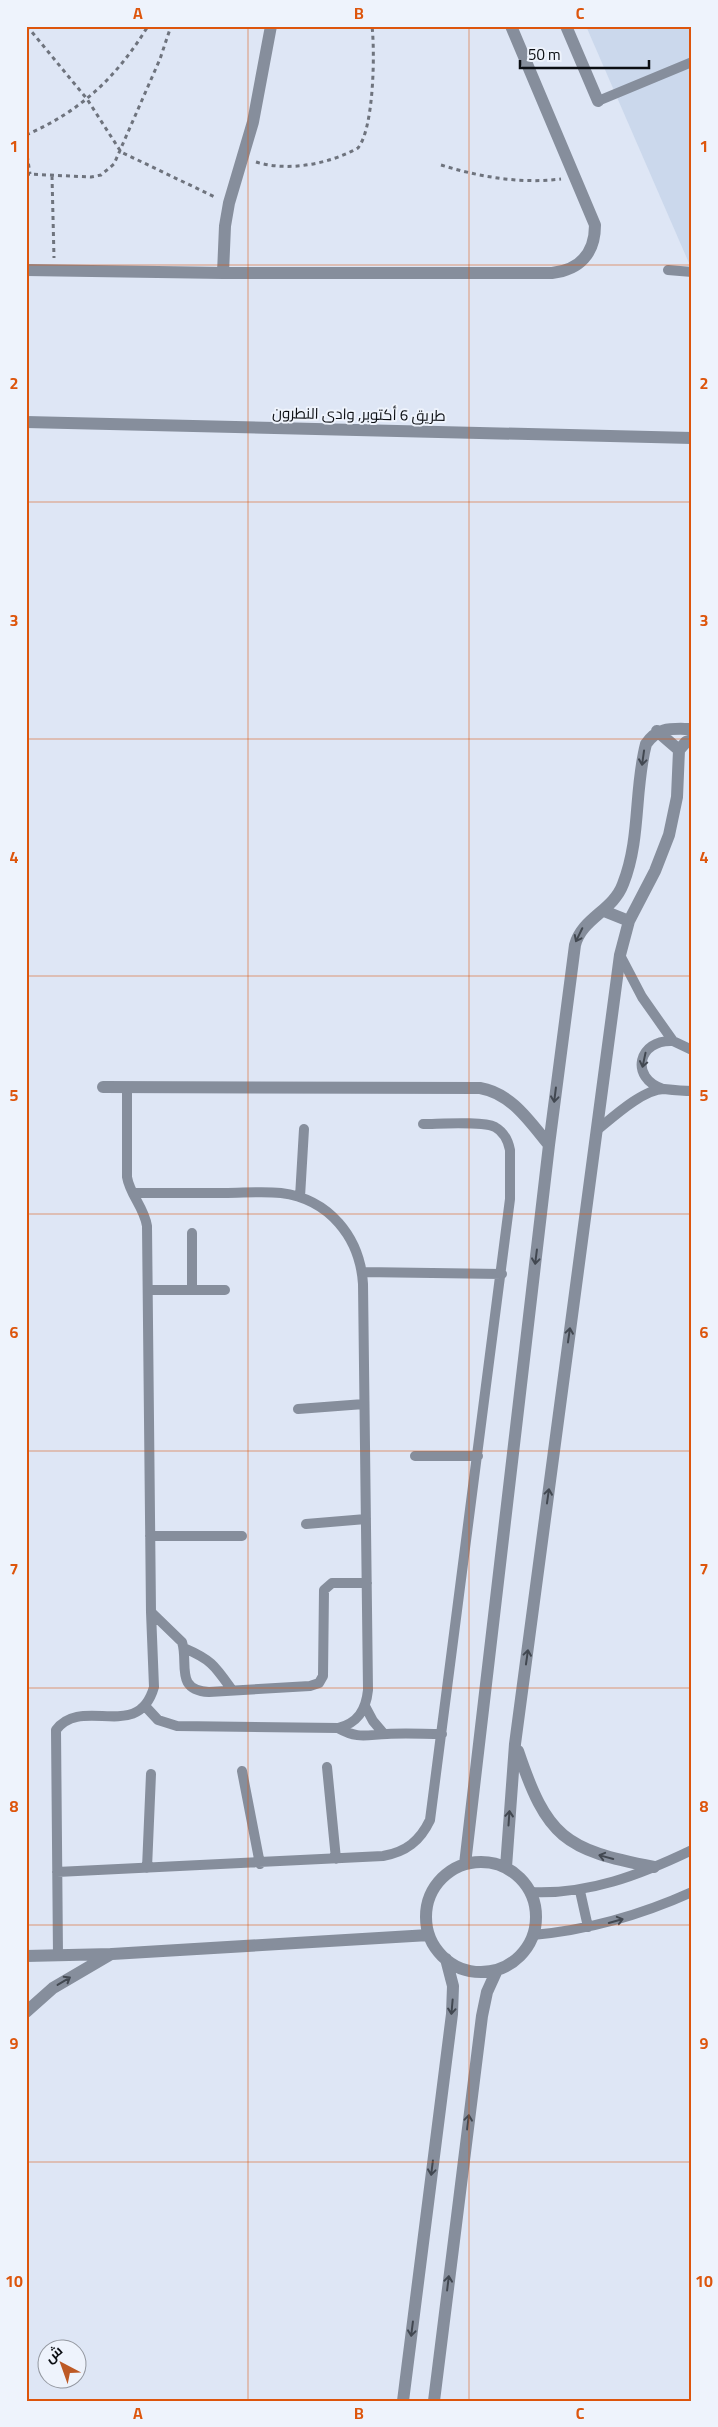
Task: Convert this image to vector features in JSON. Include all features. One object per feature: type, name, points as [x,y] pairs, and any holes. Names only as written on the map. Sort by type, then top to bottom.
[{"type":"street","points":[[223,273],[224,226],[229,203],[244,157],[261,86],[271,26]]},
{"type":"street","points":[[26,270],[223,273],[564,272],[575,267],[585,260],[592,249],[595,225],[511,26]]},
{"type":"street","points":[[566,26],[598,101]]},
{"type":"street","name":"طريق 6 أكتوبر, وادى النطرون","points":[[26,422],[692,438]]},
{"type":"street","points":[[465,1864],[574,945],[581,930],[604,912],[615,900],[628,870],[644,752],[651,736],[668,728],[692,729]]},
{"type":"street","points":[[658,732],[679,750]]},
{"type":"street","points":[[506,1867],[515,1744],[620,955],[628,921],[655,871],[669,835],[677,797],[679,750],[686,742],[692,740]]},
{"type":"street","points":[[604,912],[628,921]]},
{"type":"street","points":[[103,1087],[480,1088],[500,1094],[511,1102],[549,1146]]},
{"type":"street","points":[[515,1744],[538,1804],[558,1831],[586,1850],[601,1856],[654,1867]]},
{"type":"street","points":[[490,1862],[506,1867],[520,1877],[530,1892],[536,1913],[533,1935],[529,1944],[516,1960],[497,1970],[470,1971],[446,1959],[433,1944],[429,1935],[426,1914],[432,1893],[440,1880],[451,1870],[465,1864],[490,1862]]},
{"type":"street","points":[[26,1956],[112,1954],[429,1935]]},
{"type":"street","points":[[26,2012],[53,1988],[112,1954]]},
{"type":"street","points":[[403,2401],[452,2014],[453,1986],[446,1959]]},
{"type":"street","points":[[434,2401],[482,2016],[487,1992],[497,1970]]},
{"type":"lane","points":[[598,101],[692,62]]},
{"type":"lane","points":[[668,270],[692,272]]},
{"type":"lane","points":[[620,955],[642,997],[673,1041]]},
{"type":"lane","points":[[692,1050],[673,1041],[663,1040],[646,1050],[642,1060],[642,1070],[646,1079],[653,1086],[692,1092]]},
{"type":"lane","points":[[58,1955],[56,1730],[61,1723],[75,1716],[125,1716],[136,1713],[145,1706],[151,1697],[154,1687],[151,1612],[147,1226],[142,1208],[132,1193],[127,1177],[127,1088]]},
{"type":"lane","points":[[596,1130],[633,1103],[663,1089]]},
{"type":"lane","points":[[57,1872],[260,1864],[392,1854],[408,1848],[417,1840],[430,1820],[502,1274],[510,1199],[510,1150],[505,1136],[500,1131],[487,1125],[423,1124]]},
{"type":"lane","points":[[300,1197],[304,1129]]},
{"type":"lane","points":[[132,1193],[280,1193],[300,1197],[320,1207],[342,1226],[356,1250],[362,1272],[368,1690],[365,1706],[354,1721],[338,1728],[177,1726],[158,1720],[145,1706]]},
{"type":"lane","points":[[192,1233],[192,1290]]},
{"type":"lane","points":[[362,1272],[502,1274]]},
{"type":"lane","points":[[148,1290],[225,1290]]},
{"type":"lane","points":[[298,1409],[364,1404]]},
{"type":"lane","points":[[415,1456],[478,1456]]},
{"type":"lane","points":[[306,1524],[366,1519]]},
{"type":"lane","points":[[150,1536],[242,1536]]},
{"type":"lane","points":[[151,1612],[178,1636],[184,1648],[182,1668],[184,1676],[192,1687],[203,1691],[310,1686],[319,1683],[324,1671],[324,1590],[332,1583],[367,1583]]},
{"type":"lane","points":[[184,1648],[207,1658],[232,1690]]},
{"type":"lane","points":[[365,1706],[373,1721],[384,1734]]},
{"type":"lane","points":[[338,1728],[346,1733],[365,1737],[384,1734],[442,1734]]},
{"type":"lane","points":[[327,1767],[336,1859]]},
{"type":"lane","points":[[242,1771],[260,1864]]},
{"type":"lane","points":[[147,1868],[152,1774]]},
{"type":"lane","points":[[530,1892],[580,1891],[618,1881],[692,1850]]},
{"type":"lane","points":[[580,1891],[588,1927]]},
{"type":"lane","points":[[533,1935],[588,1927],[638,1914],[692,1892]]},
{"type":"path","points":[[27,26],[87,99],[121,152],[229,203]]},
{"type":"path","points":[[26,135],[60,118],[106,84],[122,65],[148,26]]},
{"type":"path","points":[[26,148],[28,174],[91,177],[101,175],[114,164],[121,152],[160,59],[171,26]]},
{"type":"path","points":[[244,157],[259,163],[282,166],[301,165],[321,161],[358,148],[364,137],[371,94],[374,51],[372,26]]},
{"type":"path","points":[[441,165],[507,180],[552,180],[575,177]]},
{"type":"path","points":[[52,176],[54,270]]},
{"type":"shaded area","points":[[586,26],[692,26],[692,270]]}]
